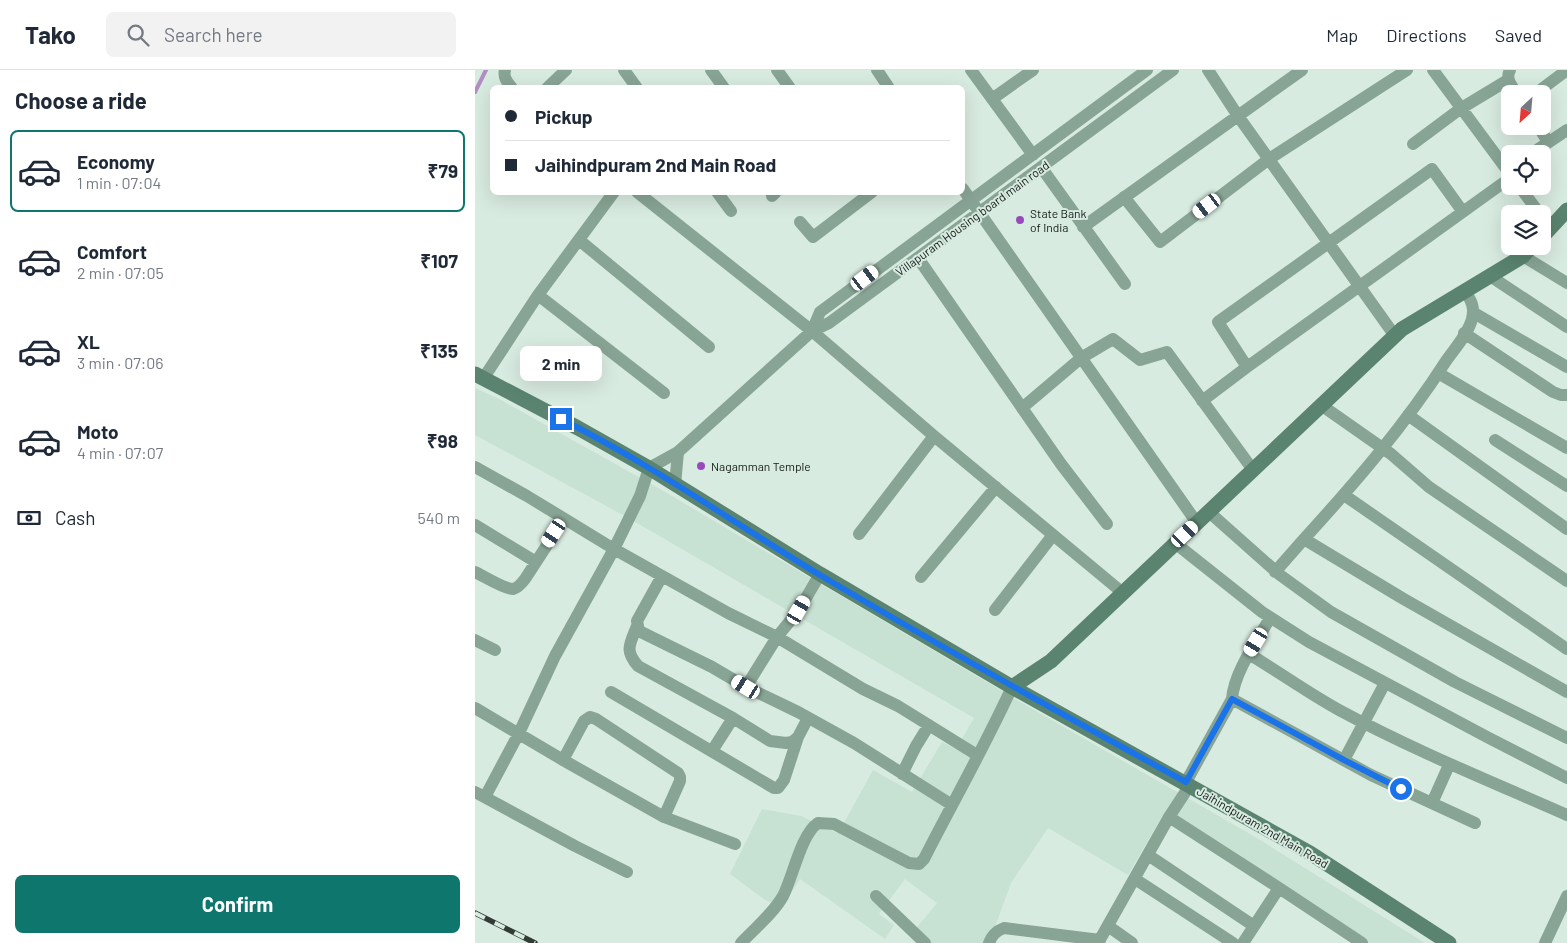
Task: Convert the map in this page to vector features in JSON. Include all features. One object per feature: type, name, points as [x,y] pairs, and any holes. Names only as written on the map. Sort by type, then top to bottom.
[{"type":"street","points":[[505,70],[504,75],[510,85]]},
{"type":"street","points":[[550,85],[566,70]]},
{"type":"street","points":[[624,70],[635,85]]},
{"type":"street","points":[[777,70],[788,85]]},
{"type":"street","points":[[877,70],[887,85]]},
{"type":"street","points":[[971,70],[1033,155]]},
{"type":"street","points":[[992,99],[1033,70]]},
{"type":"street","name":"Villapuram Housing board main road","points":[[811,331],[820,312],[1147,70]]},
{"type":"street","name":"Villapuram Housing board main road","points":[[649,468],[678,452],[811,331],[829,323],[1173,70]]},
{"type":"street","points":[[1208,70],[1238,116],[1395,336]]},
{"type":"street","points":[[1083,227],[1302,70]]},
{"type":"street","points":[[1124,197],[1160,242],[1269,159],[1407,70]]},
{"type":"street","points":[[1433,70],[1501,162]]},
{"type":"street","points":[[1547,85],[1567,70]]},
{"type":"street","points":[[714,71],[722,85]]},
{"type":"street","points":[[1413,144],[1509,75]]},
{"type":"street","points":[[1544,145],[1567,130]]},
{"type":"street","points":[[1544,135],[1548,142]]},
{"type":"street","points":[[1041,167],[1125,284]]},
{"type":"street","points":[[1247,367],[1218,322],[1432,170],[1463,212]]},
{"type":"street","points":[[1202,401],[1463,212],[1501,180]]},
{"type":"street","points":[[965,192],[1197,523]]},
{"type":"street","points":[[479,377],[612,195]]},
{"type":"street","points":[[641,195],[811,331],[1123,593]]},
{"type":"street","points":[[719,195],[731,211]]},
{"type":"street","points":[[800,222],[813,237],[868,195]]},
{"type":"street","points":[[1551,223],[1566,214]]},
{"type":"street","points":[[579,240],[709,347]]},
{"type":"street","points":[[741,943],[773,910],[783,896],[809,831],[814,825],[824,822],[834,824],[909,863],[919,864],[924,859],[997,720],[1012,687],[1051,661],[1402,329],[1490,276],[1531,257],[1567,283]]},
{"type":"street","points":[[918,258],[1061,464],[1107,524]]},
{"type":"street","points":[[1490,276],[1567,327]]},
{"type":"street","points":[[1465,291],[1480,316],[1567,367]]},
{"type":"street","points":[[538,295],[665,392]]},
{"type":"street","points":[[1280,575],[1413,418],[1468,336],[1472,321],[1480,316]]},
{"type":"street","points":[[1468,336],[1553,392],[1561,396],[1567,395]]},
{"type":"street","points":[[1022,408],[1081,358],[1113,339],[1140,360],[1167,352],[1253,470]]},
{"type":"street","points":[[1442,375],[1567,448]]},
{"type":"street","name":"Jaihindpuram 2nd Main Road","points":[[479,377],[579,428],[649,468],[820,574],[1012,687],[1188,783],[1310,853],[1449,943]]},
{"type":"street","points":[[1321,406],[1387,451],[1429,487],[1567,581]]},
{"type":"street","points":[[1413,418],[1567,529]]},
{"type":"street","points":[[859,534],[934,436]]},
{"type":"street","points":[[1495,440],[1567,486]]},
{"type":"street","points":[[675,485],[678,452]]},
{"type":"street","points":[[475,467],[614,549],[728,613],[777,637],[863,688],[898,706],[977,755]]},
{"type":"street","points":[[627,872],[480,794],[519,733],[555,656],[614,549],[639,496],[649,468]]},
{"type":"street","points":[[921,577],[996,487]]},
{"type":"street","points":[[1348,497],[1567,649]]},
{"type":"street","points":[[1209,512],[1280,575],[1331,612],[1455,682],[1567,738]]},
{"type":"street","points":[[475,572],[506,587],[512,589],[518,587],[564,519]]},
{"type":"street","points":[[475,525],[536,562]]},
{"type":"street","points":[[995,610],[1053,535]]},
{"type":"street","points":[[1309,542],[1567,692]]},
{"type":"street","points":[[1175,543],[1262,612],[1309,642],[1567,778]]},
{"type":"street","points":[[746,687],[777,637],[799,610],[820,574]]},
{"type":"street","points":[[662,576],[637,621],[637,626],[629,645],[629,653],[638,666],[733,718],[770,741],[786,743],[792,742],[798,737]]},
{"type":"street","points":[[989,943],[991,936],[1004,928],[1099,942],[1188,783],[1232,699],[1233,689],[1249,654],[1262,612]]},
{"type":"street","points":[[637,626],[643,634],[697,659],[746,687],[854,743],[952,805]]},
{"type":"street","points":[[475,640],[495,650]]},
{"type":"street","points":[[1249,654],[1339,710],[1449,765],[1567,815]]},
{"type":"street","points":[[1344,760],[1385,683]]},
{"type":"street","points":[[611,692],[769,786],[778,788],[784,780],[798,737],[808,718]]},
{"type":"street","points":[[1232,699],[1344,760],[1475,823]]},
{"type":"street","points":[[475,708],[664,817],[735,844]]},
{"type":"street","points":[[563,760],[585,721],[590,718],[596,719],[678,773],[680,782],[664,817]]},
{"type":"street","points":[[713,752],[733,718]]},
{"type":"street","points":[[902,774],[929,725]]},
{"type":"street","points":[[1432,803],[1449,765]]},
{"type":"street","points":[[1169,817],[1362,943]]},
{"type":"street","points":[[1148,855],[1254,926]]},
{"type":"street","points":[[1135,879],[1233,943]]},
{"type":"street","points":[[1243,943],[1279,888]]},
{"type":"street","points":[[875,896],[925,943]]},
{"type":"street","points":[[1545,943],[1567,896]]},
{"type":"street","points":[[1108,926],[1132,943]]},
{"type":"shaded area","points":[[475,388],[501,400],[660,489],[1017,700],[1257,838],[1425,943],[1365,943],[1162,816],[1128,875],[1048,828],[1011,883],[989,943],[917,943],[910,936],[937,903],[905,879],[879,914],[894,925],[885,939],[800,879],[782,907],[765,900],[730,874],[762,809],[801,816],[837,833],[873,770],[912,792],[942,742],[956,749],[974,718],[623,515],[475,435]]},
{"type":"waterway","points":[[475,92],[486,70]]},
{"type":"railway","points":[[475,913],[535,943]]},
{"type":"place","name":"State Bank of India","points":[[1020,220]]},
{"type":"place","name":"Nagamman Temple","points":[[701,466]]},
{"type":"route","points":[[561,419],[649,468],[820,574],[1012,687],[1186,782],[1232,699],[1371,775],[1401,789]]}]
